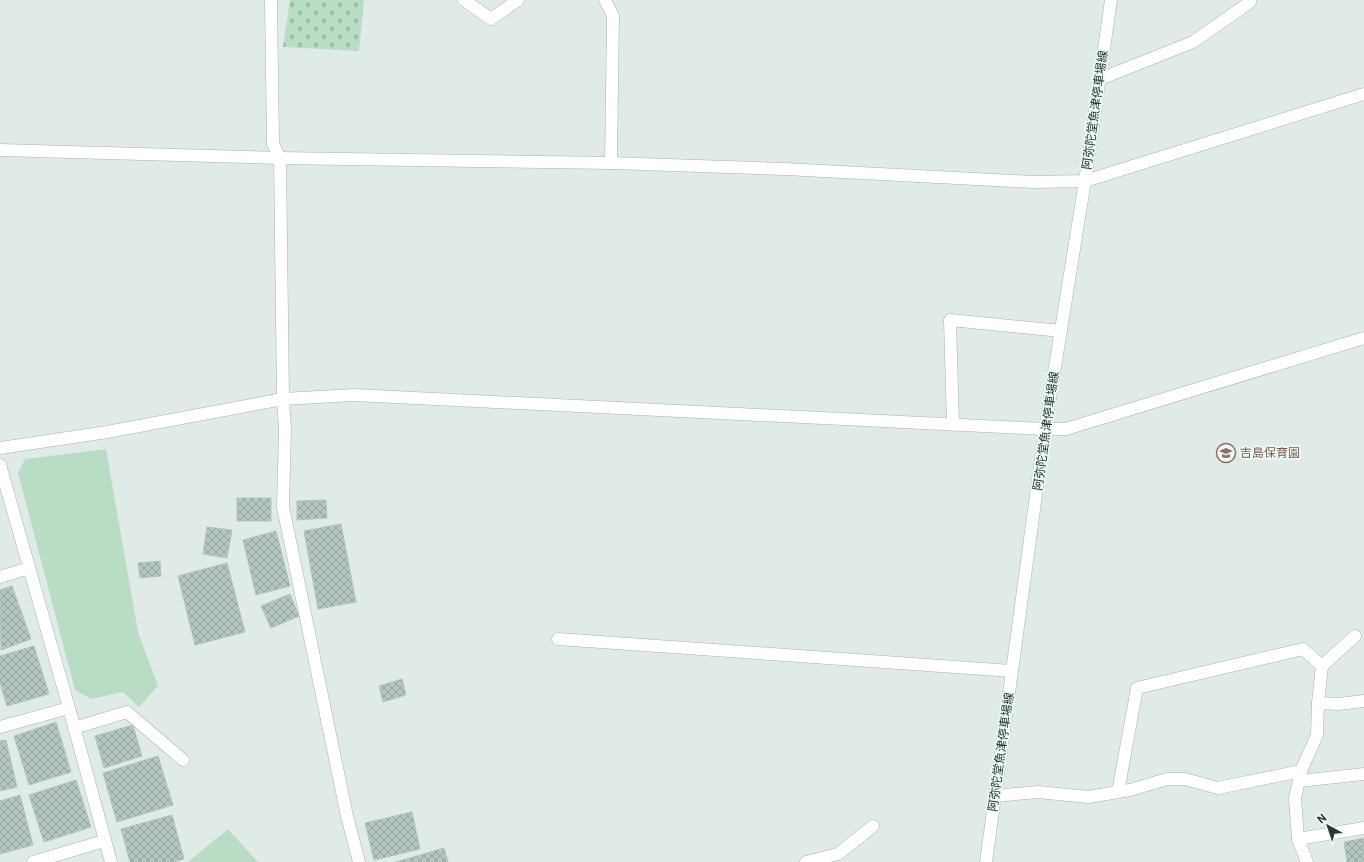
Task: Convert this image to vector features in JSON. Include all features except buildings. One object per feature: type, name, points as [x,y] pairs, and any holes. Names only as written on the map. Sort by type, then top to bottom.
[{"type":"street","points":[[271,0],[273,144],[280,158],[283,399],[286,429],[283,507],[347,816],[359,862]]},
{"type":"street","points":[[464,0],[491,18],[518,0]]},
{"type":"street","points":[[605,0],[613,16],[611,163]]},
{"type":"street","name":"阿弥陀堂魚津停車場線","points":[[986,862],[1045,429],[1085,181],[1111,0]]},
{"type":"street","points":[[1100,79],[1192,42],[1250,2]]},
{"type":"street","points":[[0,150],[280,158],[611,163],[785,169],[1033,182],[1085,181],[1364,94]]},
{"type":"street","points":[[953,425],[950,320],[1061,331]]},
{"type":"street","points":[[0,448],[107,432],[283,399],[354,395],[953,425],[1066,429],[1364,338]]},
{"type":"street","points":[[0,465],[111,862]]},
{"type":"street","points":[[0,577],[29,568]]},
{"type":"street","points":[[1306,862],[1298,839],[1295,798],[1300,776],[1317,735],[1318,703],[1322,666],[1355,636]]},
{"type":"street","points":[[558,639],[1012,671]]},
{"type":"street","points":[[1118,792],[1137,688],[1303,649],[1322,666]]},
{"type":"street","points":[[1318,703],[1339,704],[1364,701]]},
{"type":"street","points":[[0,727],[69,708]]},
{"type":"street","points":[[74,728],[127,712],[183,760]]},
{"type":"street","points":[[995,796],[1038,792],[1088,797],[1118,792],[1167,779],[1185,779],[1218,788],[1300,776],[1364,774]]},
{"type":"street","points":[[806,862],[838,854],[873,826]]},
{"type":"street","points":[[1298,839],[1364,828]]},
{"type":"street","points":[[33,862],[104,841]]},
{"type":"green space","points":[[290,0],[364,0],[359,51],[283,47]]},
{"type":"green space","points":[[106,449],[138,632],[158,686],[139,707],[123,692],[91,699],[75,690],[18,473],[25,459]]},
{"type":"green space","points":[[228,829],[258,862],[188,862]]},
{"type":"place","name":"吉島保育園","points":[[1226,453]]}]
